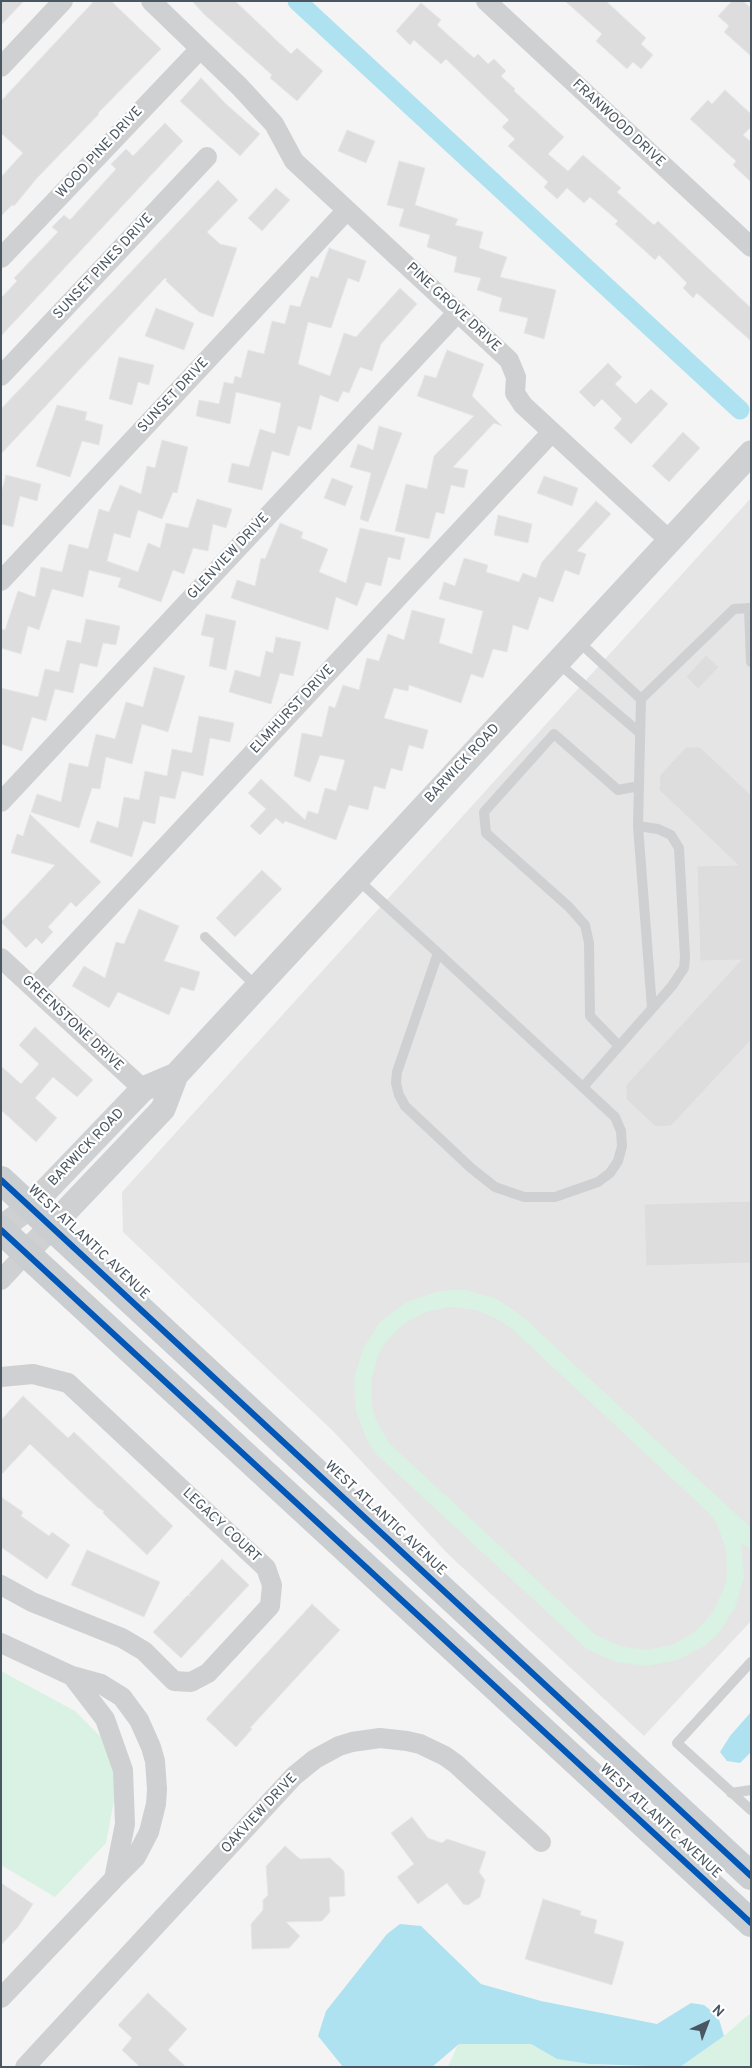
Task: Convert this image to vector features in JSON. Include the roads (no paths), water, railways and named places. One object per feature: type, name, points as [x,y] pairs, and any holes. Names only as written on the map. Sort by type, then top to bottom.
[{"type":"main road","name":"WEST ATLANTIC AVENUE","points":[[1,1180],[749,1870]]},
{"type":"main road","name":"WEST ATLANTIC AVENUE","points":[[1,1229],[751,1923]]},
{"type":"street","points":[[1,67],[63,1]]},
{"type":"street","points":[[151,1],[240,87],[274,124],[294,161],[347,210]]},
{"type":"street","name":"FRANWOOD DRIVE","points":[[486,1],[748,240]]},
{"type":"street","name":"WOOD PINE DRIVE","points":[[1,258],[200,49]]},
{"type":"street","name":"SUNSET PINES DRIVE","points":[[1,376],[207,157]]},
{"type":"street","name":"PINE GROVE DRIVE","points":[[347,210],[509,360],[516,377],[515,392],[523,405],[669,540]]},
{"type":"street","name":"SUNSET DRIVE","points":[[1,581],[347,210]]},
{"type":"street","name":"GLENVIEW DRIVE","points":[[1,802],[458,312]]},
{"type":"street","name":"ELMHURST DRIVE","points":[[34,988],[552,432]]},
{"type":"street","name":"BARWICK ROAD","points":[[26,1254],[164,1109],[176,1075],[751,453]]},
{"type":"street","name":"GREENSTONE DRIVE","points":[[1,958],[143,1089]]},
{"type":"street","name":"BARWICK ROAD","points":[[1,1229],[30,1206],[143,1089],[176,1075]]},
{"type":"street","points":[[1,1280],[26,1254]]},
{"type":"street","name":"LEGACY COURT","points":[[1,1377],[33,1374],[68,1383],[266,1568],[272,1585],[270,1606],[208,1673],[191,1682],[174,1681],[144,1651],[122,1638],[32,1602],[1,1585]]},
{"type":"street","points":[[1,1643],[72,1676],[101,1684],[122,1697],[139,1720],[151,1747],[155,1761],[157,1797],[149,1832],[136,1857],[1,1998]]},
{"type":"street","points":[[72,1676],[105,1719],[123,1770],[125,1824],[114,1879]]},
{"type":"street","name":"OAKVIEW DRIVE","points":[[34,2064],[294,1776],[315,1758],[339,1746],[359,1740],[380,1738],[420,1744],[445,1756],[456,1764],[541,1842]]},
{"type":"lane","points":[[652,1008],[638,826],[640,699],[734,609],[750,608],[751,662]]},
{"type":"lane","points":[[578,640],[640,699]]},
{"type":"lane","points":[[557,662],[640,733]]},
{"type":"lane","points":[[619,1046],[590,1016],[589,943],[585,925],[569,907],[486,833],[484,812],[554,734],[618,790],[639,786]]},
{"type":"lane","points":[[583,1088],[684,968],[679,848],[671,835],[658,829],[638,826]]},
{"type":"lane","points":[[357,879],[438,953],[615,1117],[621,1131],[622,1146],[618,1161],[610,1173],[598,1182],[554,1197],[524,1198],[495,1187],[471,1168],[405,1106],[399,1095],[396,1083],[397,1072],[438,953]]},
{"type":"lane","points":[[205,937],[258,987]]},
{"type":"lane","points":[[751,1662],[677,1743],[751,1810]]},
{"type":"lane","points":[[731,1793],[751,1790]]},
{"type":"water","points":[[751,1712],[751,1752],[740,1763],[727,1761],[720,1752],[730,1736]]},
{"type":"water","points":[[400,1924],[421,1926],[481,1984],[541,2001],[657,2024],[691,2003],[704,2005],[718,2016],[724,2036],[680,2067],[589,2064],[557,2059],[531,2044],[459,2044],[432,2067],[343,2067],[318,2036],[326,2011],[387,1934]]},
{"type":"waterway","points":[[297,1],[740,410]]}]
